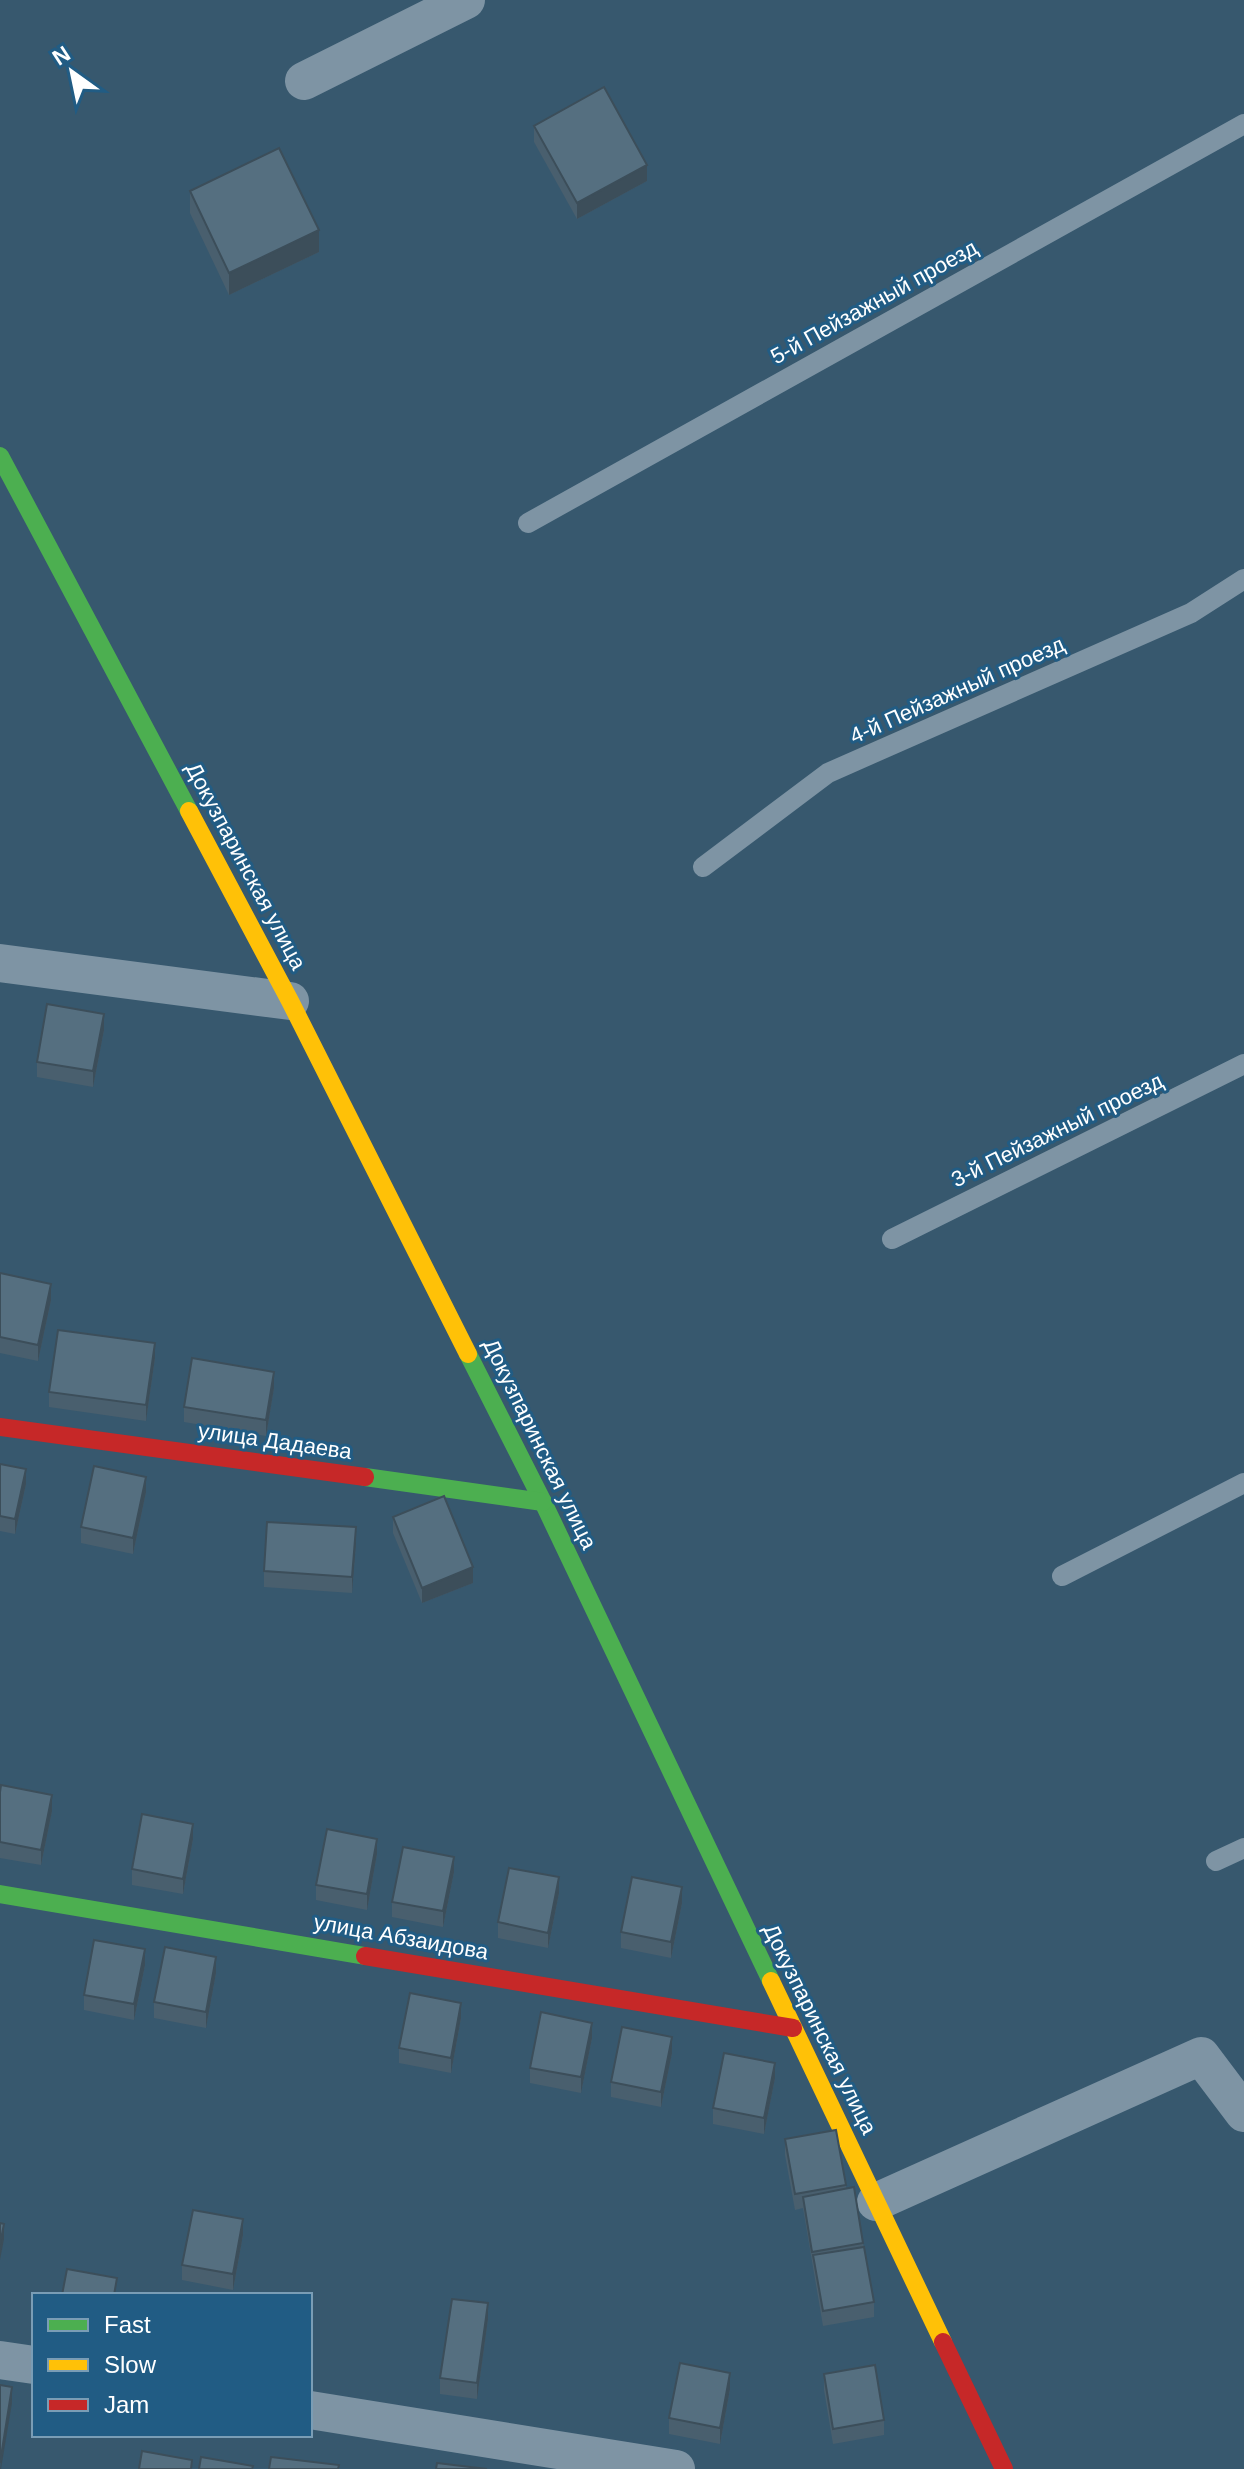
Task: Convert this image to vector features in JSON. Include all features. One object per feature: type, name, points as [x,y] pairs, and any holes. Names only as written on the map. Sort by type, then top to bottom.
[{"type":"street","points":[[304,81],[466,0]]},
{"type":"street","name":"Докузпаринская улица","points":[[0,456],[16,509],[290,1001],[543,1502],[1004,2469]]},
{"type":"street","points":[[0,963],[290,1001]]},
{"type":"street","name":"улица Дадаева","points":[[0,1427],[543,1502]]},
{"type":"street","name":"улица Абзаидова","points":[[0,1894],[793,2028]]},
{"type":"street","points":[[876,2202],[1201,2056],[1244,2113]]},
{"type":"street","points":[[0,2360],[32,2365]]},
{"type":"street","points":[[312,2410],[676,2469]]},
{"type":"lane","name":"5-й Пейзажный проезд","points":[[528,523],[1244,124]]},
{"type":"lane","name":"4-й Пейзажный проезд","points":[[703,867],[828,773],[1191,613],[1244,579]]},
{"type":"lane","name":"3-й Пейзажный проезд","points":[[892,1239],[1244,1064]]},
{"type":"lane","points":[[1062,1576],[1244,1483]]},
{"type":"lane","points":[[1216,1861],[1244,1848]]},
{"type":"building","points":[[604,87],[647,165],[577,203],[534,126]]},
{"type":"building","points":[[279,148],[319,230],[229,273],[190,191]]},
{"type":"building","points":[[47,1004],[104,1014],[93,1071],[37,1062]]},
{"type":"building","points":[[0,1273],[51,1284],[38,1345],[0,1337]]},
{"type":"building","points":[[58,1330],[155,1343],[146,1405],[49,1392]]},
{"type":"building","points":[[192,1358],[274,1372],[266,1420],[184,1407]]},
{"type":"building","points":[[0,1464],[26,1469],[15,1519],[0,1516]]},
{"type":"building","points":[[94,1466],[146,1477],[133,1538],[81,1527]]},
{"type":"building","points":[[444,1496],[473,1567],[422,1588],[393,1517]]},
{"type":"building","points":[[267,1522],[356,1527],[352,1577],[264,1571]]},
{"type":"building","points":[[1,1785],[52,1795],[41,1850],[0,1842]]},
{"type":"building","points":[[142,1814],[193,1824],[183,1879],[132,1869]]},
{"type":"building","points":[[327,1829],[377,1839],[367,1894],[316,1885]]},
{"type":"building","points":[[403,1847],[454,1857],[443,1911],[392,1902]]},
{"type":"building","points":[[509,1868],[559,1877],[548,1933],[498,1922]]},
{"type":"building","points":[[632,1877],[682,1887],[671,1942],[621,1932]]},
{"type":"building","points":[[94,1940],[145,1949],[134,2004],[84,1995]]},
{"type":"building","points":[[165,1947],[216,1957],[206,2012],[154,2002]]},
{"type":"building","points":[[410,1993],[461,2003],[451,2058],[399,2048]]},
{"type":"building","points":[[541,2012],[592,2023],[581,2077],[530,2068]]},
{"type":"building","points":[[622,2027],[672,2037],[661,2092],[611,2082]]},
{"type":"building","points":[[724,2053],[775,2063],[764,2118],[713,2108]]},
{"type":"building","points":[[836,2130],[846,2185],[795,2194],[785,2139]]},
{"type":"building","points":[[854,2187],[863,2243],[812,2252],[803,2197]]},
{"type":"building","points":[[193,2210],[243,2219],[233,2274],[182,2265]]},
{"type":"building","points":[[0,2223],[4,2224],[0,2244]]},
{"type":"building","points":[[864,2247],[874,2302],[823,2311],[813,2255]]},
{"type":"building","points":[[67,2269],[117,2278],[114,2293],[62,2293]]},
{"type":"building","points":[[452,2299],[488,2303],[477,2383],[440,2378]]},
{"type":"building","points":[[680,2363],[730,2373],[720,2428],[669,2418]]},
{"type":"building","points":[[875,2365],[884,2420],[833,2429],[824,2374]]},
{"type":"building","points":[[0,2385],[12,2387],[0,2463]]},
{"type":"building","points":[[142,2451],[192,2460],[191,2469],[139,2469]]},
{"type":"building","points":[[201,2457],[253,2466],[252,2469],[199,2469]]},
{"type":"building","points":[[271,2457],[339,2465],[338,2469],[269,2469]]},
{"type":"building","points":[[437,2463],[487,2469],[436,2469]]},
{"type":"traffic: fast","points":[[0,456],[189,811]]},
{"type":"traffic: fast","points":[[468,1354],[543,1502],[771,1981]]},
{"type":"traffic: fast","points":[[365,1477],[543,1502]]},
{"type":"traffic: fast","points":[[0,1894],[365,1956]]},
{"type":"traffic: slow","points":[[189,811],[290,1001],[468,1354]]},
{"type":"traffic: slow","points":[[771,1981],[943,2342]]},
{"type":"traffic: jam","points":[[0,1427],[365,1477]]},
{"type":"traffic: jam","points":[[365,1956],[793,2028]]},
{"type":"traffic: jam","points":[[943,2342],[1004,2469]]}]
